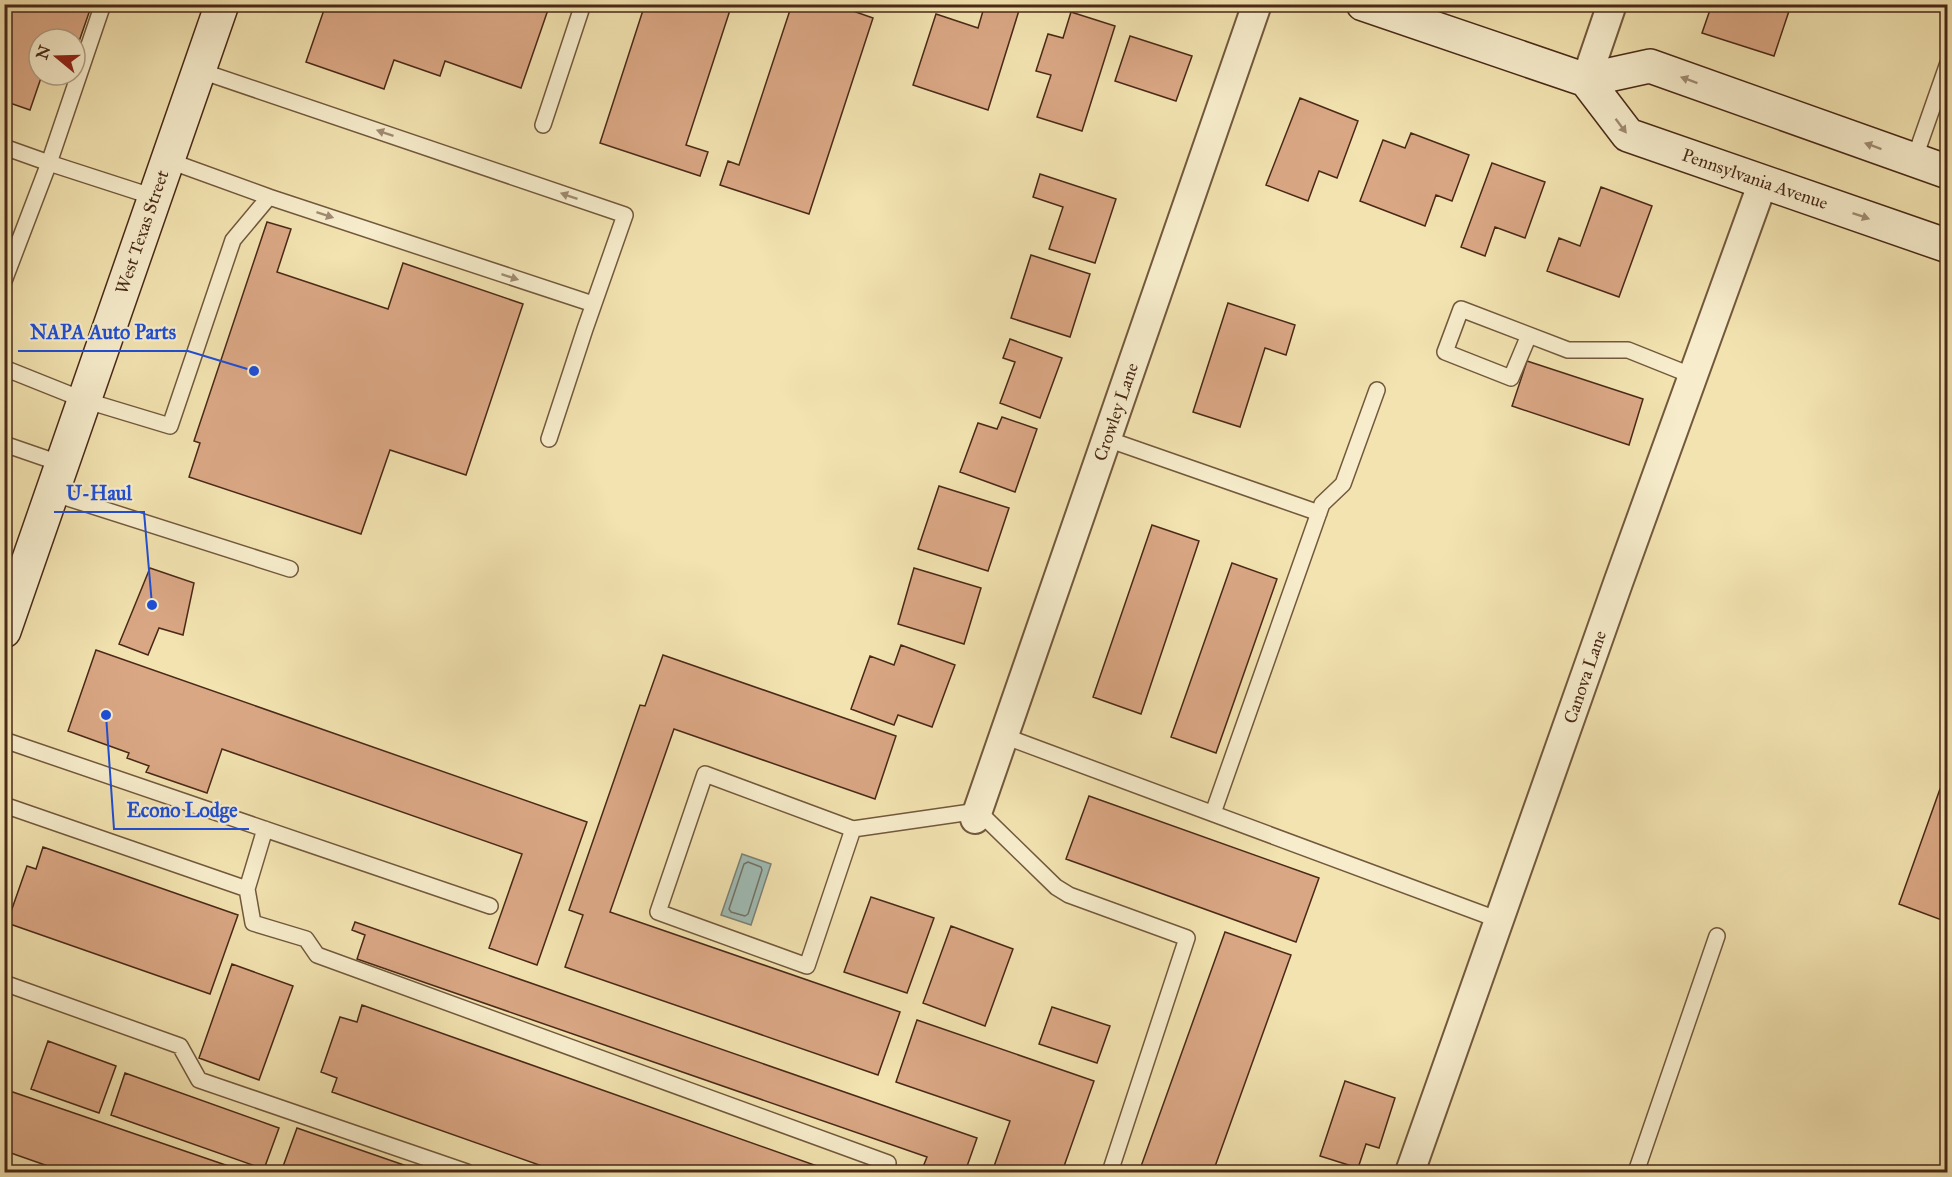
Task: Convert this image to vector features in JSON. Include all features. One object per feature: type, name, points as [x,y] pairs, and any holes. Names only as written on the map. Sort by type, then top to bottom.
[{"type":"main road","name":"West Texas Street","points":[[4,631],[222,4]]},
{"type":"main road","points":[[1363,4],[1586,80],[1650,66],[1947,172]]},
{"type":"main road","name":"Pennsylvania Avenue","points":[[1586,80],[1628,135],[1947,246]]},
{"type":"street","name":"Crowley Lane","points":[[977,815],[1257,4]]},
{"type":"street","points":[[1586,80],[1612,4]]},
{"type":"street","name":"Canova Lane","points":[[1410,1173],[1763,182]]},
{"type":"lane","points":[[4,281],[49,163],[103,4]]},
{"type":"lane","points":[[543,125],[583,4]]},
{"type":"lane","points":[[1914,160],[1947,63]]},
{"type":"lane","points":[[198,70],[625,215],[593,304],[549,440]]},
{"type":"lane","points":[[4,147],[154,197]]},
{"type":"lane","points":[[167,160],[269,197],[593,304]]},
{"type":"lane","points":[[4,368],[84,400],[170,426],[233,240],[269,197]]},
{"type":"lane","points":[[1529,335],[1511,378],[1445,352],[1461,309],[1529,335],[1568,350],[1628,350],[1693,376]]},
{"type":"lane","points":[[1213,813],[1322,504],[1343,484],[1377,390]]},
{"type":"lane","points":[[1107,439],[1319,513]]},
{"type":"lane","points":[[4,444],[57,479],[290,569]]},
{"type":"lane","points":[[1004,736],[1499,920]]},
{"type":"lane","points":[[4,740],[490,906]]},
{"type":"lane","points":[[853,829],[807,966],[658,912],[705,774],[853,829],[977,815],[1056,887],[1069,895],[1187,938],[1110,1173]]},
{"type":"lane","points":[[4,805],[247,889]]},
{"type":"lane","points":[[265,829],[247,889],[253,923],[306,939],[317,955],[888,1162],[884,1173]]},
{"type":"lane","points":[[1636,1173],[1717,936]]},
{"type":"lane","points":[[4,983],[180,1046],[199,1080],[467,1173]]},
{"type":"water","points":[[742,854],[771,864],[751,925],[721,915]]},
{"type":"building","points":[[4,4],[92,4],[84,27],[27,27],[27,87],[38,87],[30,110],[4,101]]},
{"type":"building","points":[[326,4],[550,4],[521,88],[445,61],[440,76],[394,60],[384,89],[306,62]]},
{"type":"building","points":[[645,4],[732,4],[686,145],[708,152],[700,176],[600,143]]},
{"type":"building","points":[[792,4],[833,4],[873,18],[809,214],[720,185],[728,161],[739,165]]},
{"type":"building","points":[[985,4],[1021,4],[988,110],[913,85],[936,14],[978,28]]},
{"type":"building","points":[[1712,4],[1770,4],[1789,11],[1774,56],[1702,33]]},
{"type":"building","points":[[1071,12],[1115,26],[1082,131],[1037,117],[1051,75],[1036,71],[1048,34],[1063,38]]},
{"type":"building","points":[[1130,36],[1192,56],[1176,101],[1115,81]]},
{"type":"building","points":[[1300,98],[1358,121],[1337,178],[1319,171],[1308,201],[1266,185]]},
{"type":"building","points":[[1411,133],[1469,155],[1452,201],[1436,195],[1425,226],[1360,201],[1383,140],[1405,148]]},
{"type":"building","points":[[1492,163],[1545,182],[1525,238],[1495,227],[1485,256],[1461,247]]},
{"type":"building","points":[[1040,174],[1116,199],[1095,263],[1049,249],[1063,207],[1033,197]]},
{"type":"building","points":[[1601,187],[1652,206],[1619,297],[1547,271],[1559,238],[1580,246]]},
{"type":"building","points":[[267,222],[291,229],[277,272],[388,309],[403,263],[523,304],[466,475],[390,450],[361,534],[189,477],[200,443],[194,441]]},
{"type":"building","points":[[1031,255],[1090,274],[1070,337],[1011,318]]},
{"type":"building","points":[[1228,303],[1295,325],[1286,355],[1265,348],[1240,427],[1193,412]]},
{"type":"building","points":[[1010,339],[1062,358],[1040,418],[1000,403],[1015,362],[1003,358]]},
{"type":"building","points":[[1527,361],[1643,399],[1629,445],[1512,406]]},
{"type":"building","points":[[1002,417],[1037,429],[1015,492],[960,472],[978,423],[997,429]]},
{"type":"building","points":[[939,486],[1009,508],[988,571],[918,549]]},
{"type":"building","points":[[1152,525],[1199,541],[1141,714],[1093,697]]},
{"type":"building","points":[[1232,563],[1277,579],[1216,753],[1171,737]]},
{"type":"building","points":[[150,568],[194,583],[183,635],[159,628],[148,655],[119,644]]},
{"type":"building","points":[[914,568],[981,588],[964,644],[898,624]]},
{"type":"building","points":[[901,645],[955,665],[932,727],[898,715],[894,725],[851,709],[870,656],[894,665]]},
{"type":"building","points":[[96,650],[587,822],[537,965],[489,948],[522,854],[222,749],[207,793],[146,772],[149,766],[127,758],[129,753],[68,731]]},
{"type":"building","points":[[663,655],[896,736],[875,799],[674,729],[610,912],[900,1012],[878,1075],[565,967],[583,915],[569,910],[640,705],[645,706]]},
{"type":"building","points":[[1940,789],[1948,792],[1947,922],[1899,904]]},
{"type":"building","points":[[1089,796],[1319,878],[1296,942],[1066,859]]},
{"type":"building","points":[[43,847],[238,915],[210,994],[7,923],[27,866],[36,869]]},
{"type":"building","points":[[871,897],[934,918],[907,993],[844,972]]},
{"type":"building","points":[[355,922],[977,1138],[965,1172],[921,1172],[927,1157],[357,959],[365,935],[352,930]]},
{"type":"building","points":[[951,926],[1013,949],[985,1026],[923,1003]]},
{"type":"building","points":[[1225,932],[1291,955],[1213,1172],[1139,1172]]},
{"type":"building","points":[[232,964],[293,986],[259,1080],[199,1058]]},
{"type":"building","points":[[362,1005],[834,1172],[559,1172],[332,1092],[337,1078],[321,1072],[340,1017],[357,1022]]},
{"type":"building","points":[[1052,1007],[1110,1026],[1097,1063],[1039,1044]]},
{"type":"building","points":[[917,1020],[1094,1081],[1062,1172],[992,1172],[1010,1121],[896,1082]]},
{"type":"building","points":[[48,1041],[116,1066],[99,1113],[31,1089]]},
{"type":"building","points":[[125,1073],[279,1128],[264,1169],[111,1115]]},
{"type":"building","points":[[1345,1081],[1395,1098],[1379,1148],[1366,1144],[1358,1168],[1320,1156]]},
{"type":"building","points":[[4,1089],[246,1172],[65,1172],[8,1152],[4,1162]]},
{"type":"building","points":[[297,1128],[424,1172],[281,1172]]},
{"type":"place","name":"NAPA Auto Parts","points":[[254,371]]},
{"type":"place","name":"U-Haul","points":[[152,605]]},
{"type":"place","name":"Econo Lodge","points":[[106,715]]}]
